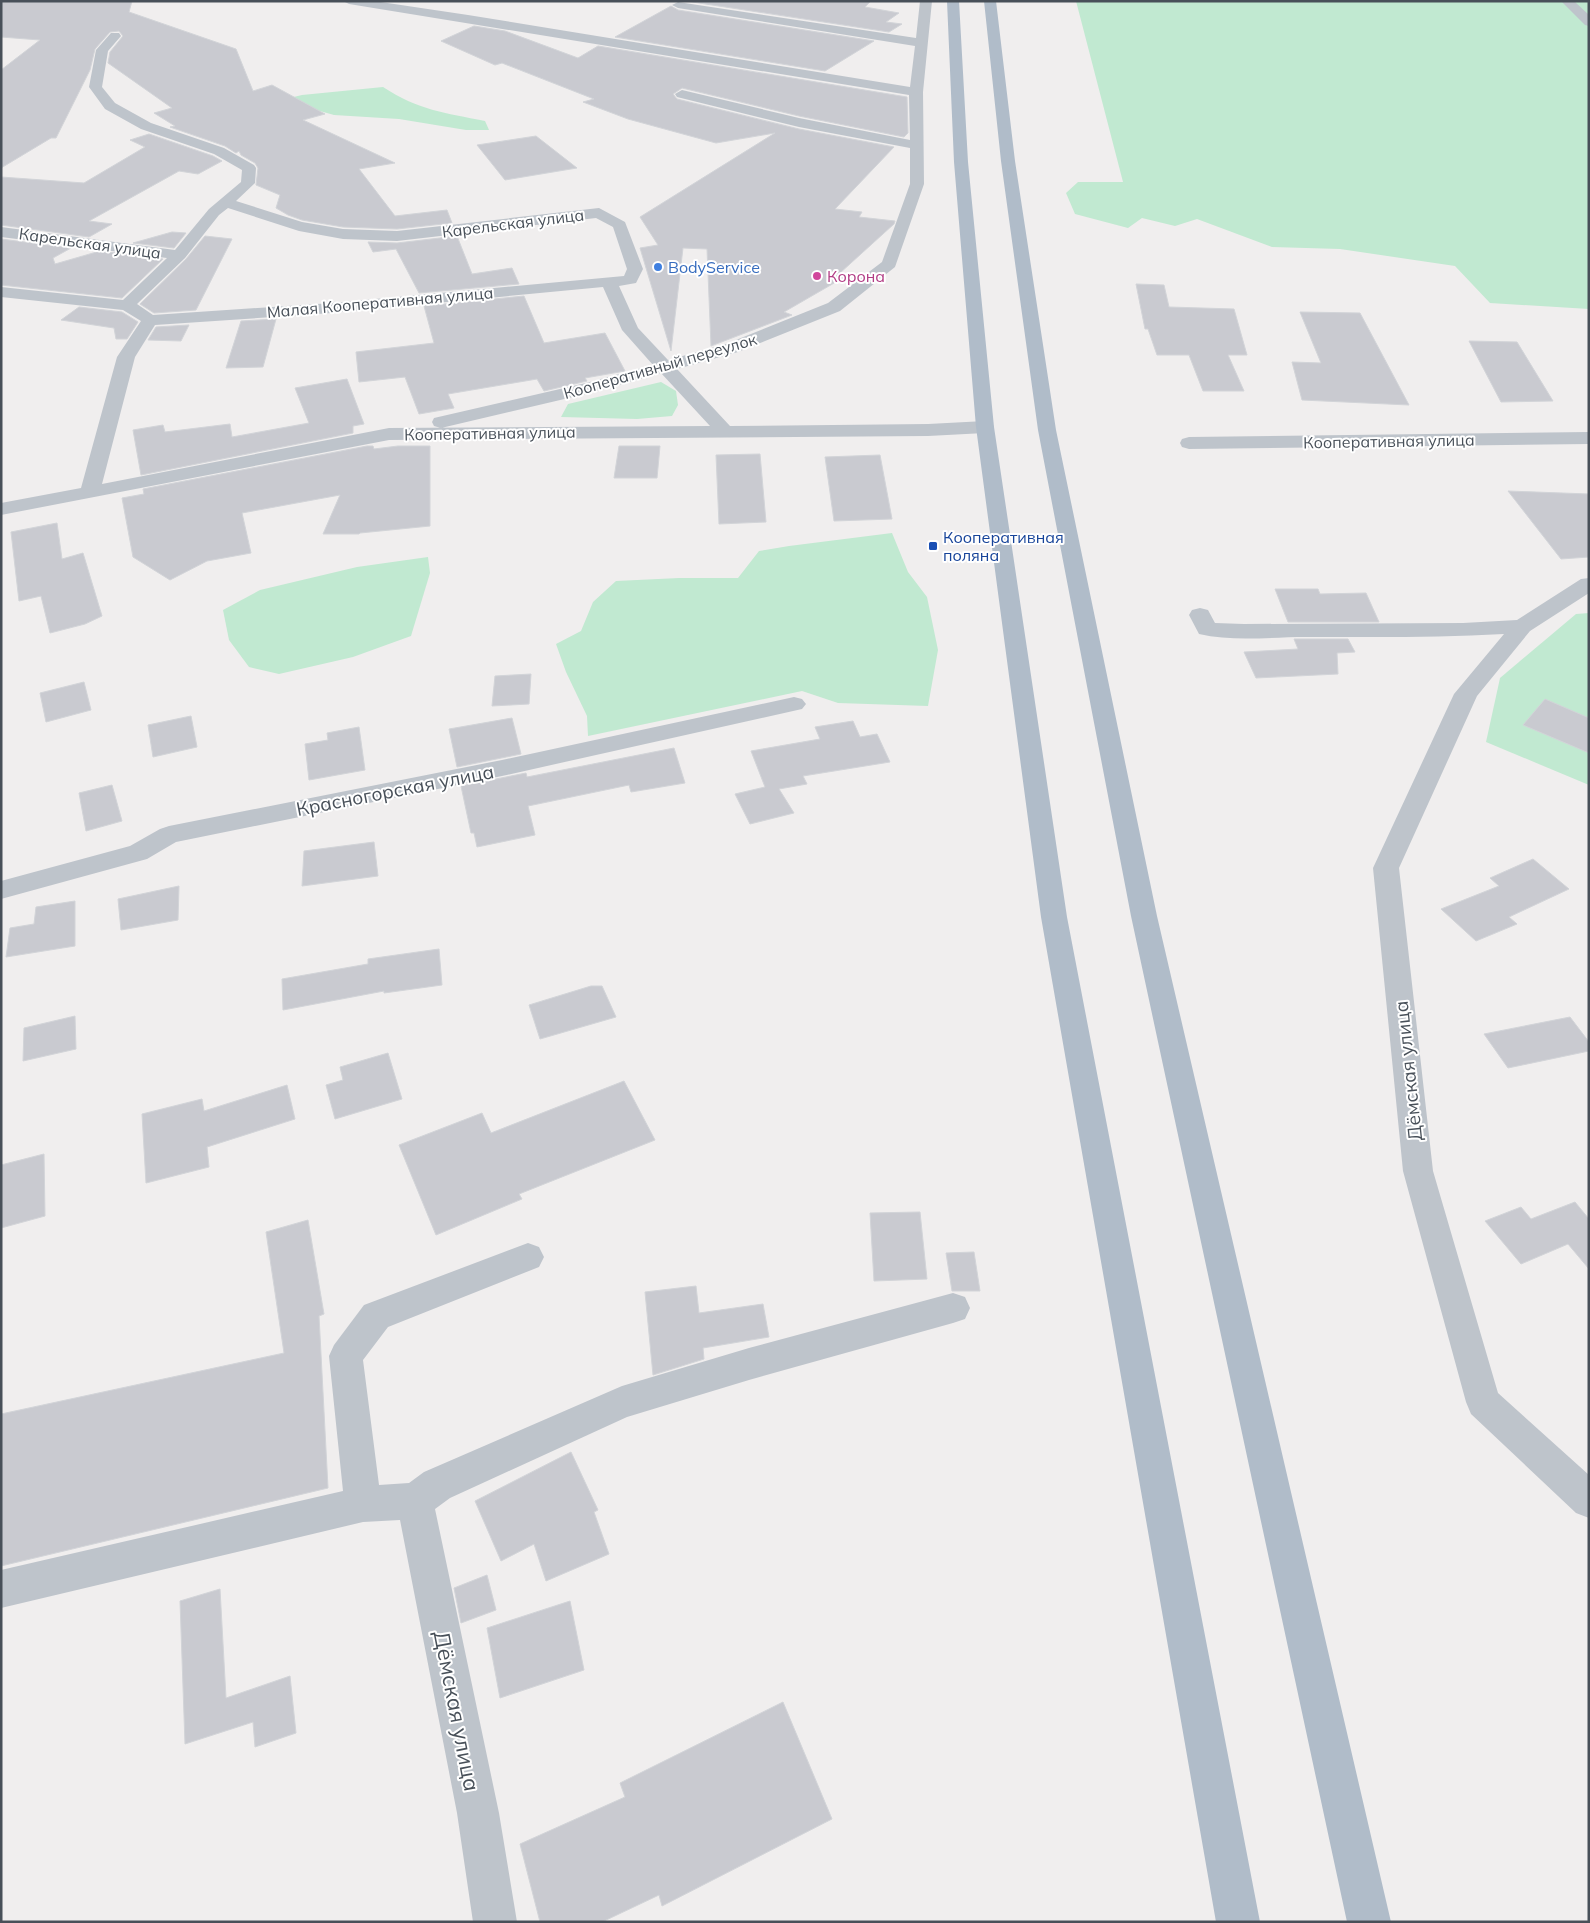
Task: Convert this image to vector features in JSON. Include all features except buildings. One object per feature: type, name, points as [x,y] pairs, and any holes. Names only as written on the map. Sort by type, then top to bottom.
[{"type":"main road","points":[[953,1],[961,162],[985,427],[1054,917],[1238,1922]]},
{"type":"main road","points":[[990,1],[1008,161],[1047,430],[1144,916],[1369,1922]]},
{"type":"street","points":[[348,1],[478,20],[916,92]]},
{"type":"street","name":"Кооперативный переулок","points":[[389,434],[590,388],[732,348],[834,307],[889,264],[917,184],[916,92],[926,1]]},
{"type":"street","points":[[1567,1],[1589,22]]},
{"type":"street","points":[[678,5],[922,43]]},
{"type":"street","name":"Карельская улица","points":[[115,36],[102,50],[94,87],[110,106],[146,126],[219,151],[249,168],[248,183],[225,202],[179,255],[127,305]]},
{"type":"street","points":[[682,94],[768,117],[847,134],[916,145]]},
{"type":"street","name":"Карельская улица","points":[[225,202],[299,226],[343,234],[397,236],[598,213],[620,225],[635,270],[630,280],[609,282]]},
{"type":"street","name":"Карельская улица","points":[[1,232],[179,255]]},
{"type":"street","points":[[609,282],[628,327],[663,367],[724,430]]},
{"type":"street","name":"Малая Кооперативная улица","points":[[150,320],[332,308],[518,289],[609,282]]},
{"type":"street","points":[[1,292],[127,305],[150,320],[126,357],[90,492]]},
{"type":"street","name":"Кооперативная улица","points":[[1,509],[389,434],[724,430],[928,430],[985,427]]},
{"type":"street","name":"Кооперативная улица","points":[[1189,443],[1589,438]]},
{"type":"street","points":[[1200,615],[1207,630],[1463,630],[1522,626],[1589,584]]},
{"type":"street","name":"Дёмская улица","points":[[1522,626],[1466,694],[1386,868],[1418,1171],[1483,1402],[1589,1500]]},
{"type":"street","name":"Красногорская улица","points":[[1,890],[138,854],[169,835],[502,768],[794,704]]},
{"type":"street","points":[[364,1504],[346,1356],[376,1316],[528,1257]]},
{"type":"street","points":[[1,1589],[364,1504],[415,1501],[437,1485],[622,1402],[749,1364],[953,1308]]},
{"type":"street","name":"Дёмская улица","points":[[415,1501],[478,1813],[495,1922]]},
{"type":"green space","points":[[1076,1],[1589,1],[1589,309],[1490,303],[1455,266],[1340,249],[1272,247],[1197,219],[1175,226],[1142,218],[1128,228],[1075,214],[1066,193],[1078,182],[1123,182]]},
{"type":"green space","points":[[383,87],[420,106],[485,121],[489,130],[466,130],[399,119],[334,115],[281,100],[302,95]]},
{"type":"green space","points":[[661,382],[676,391],[678,405],[672,416],[637,419],[561,417],[568,404]]},
{"type":"green space","points":[[892,533],[908,572],[927,597],[938,650],[928,706],[838,703],[802,691],[588,736],[587,716],[566,672],[556,644],[581,631],[593,602],[616,581],[738,578],[759,551]]},
{"type":"green space","points":[[428,557],[430,573],[411,636],[353,657],[279,674],[249,667],[229,640],[223,610],[260,590],[357,567]]},
{"type":"green space","points":[[1589,613],[1589,785],[1486,742],[1500,678],[1576,614]]},
{"type":"place","name":"BodyService","points":[[658,267]]},
{"type":"place","name":"Корона","points":[[817,276]]},
{"type":"place","name":"Кооперативная поляна","points":[[933,546]]}]
